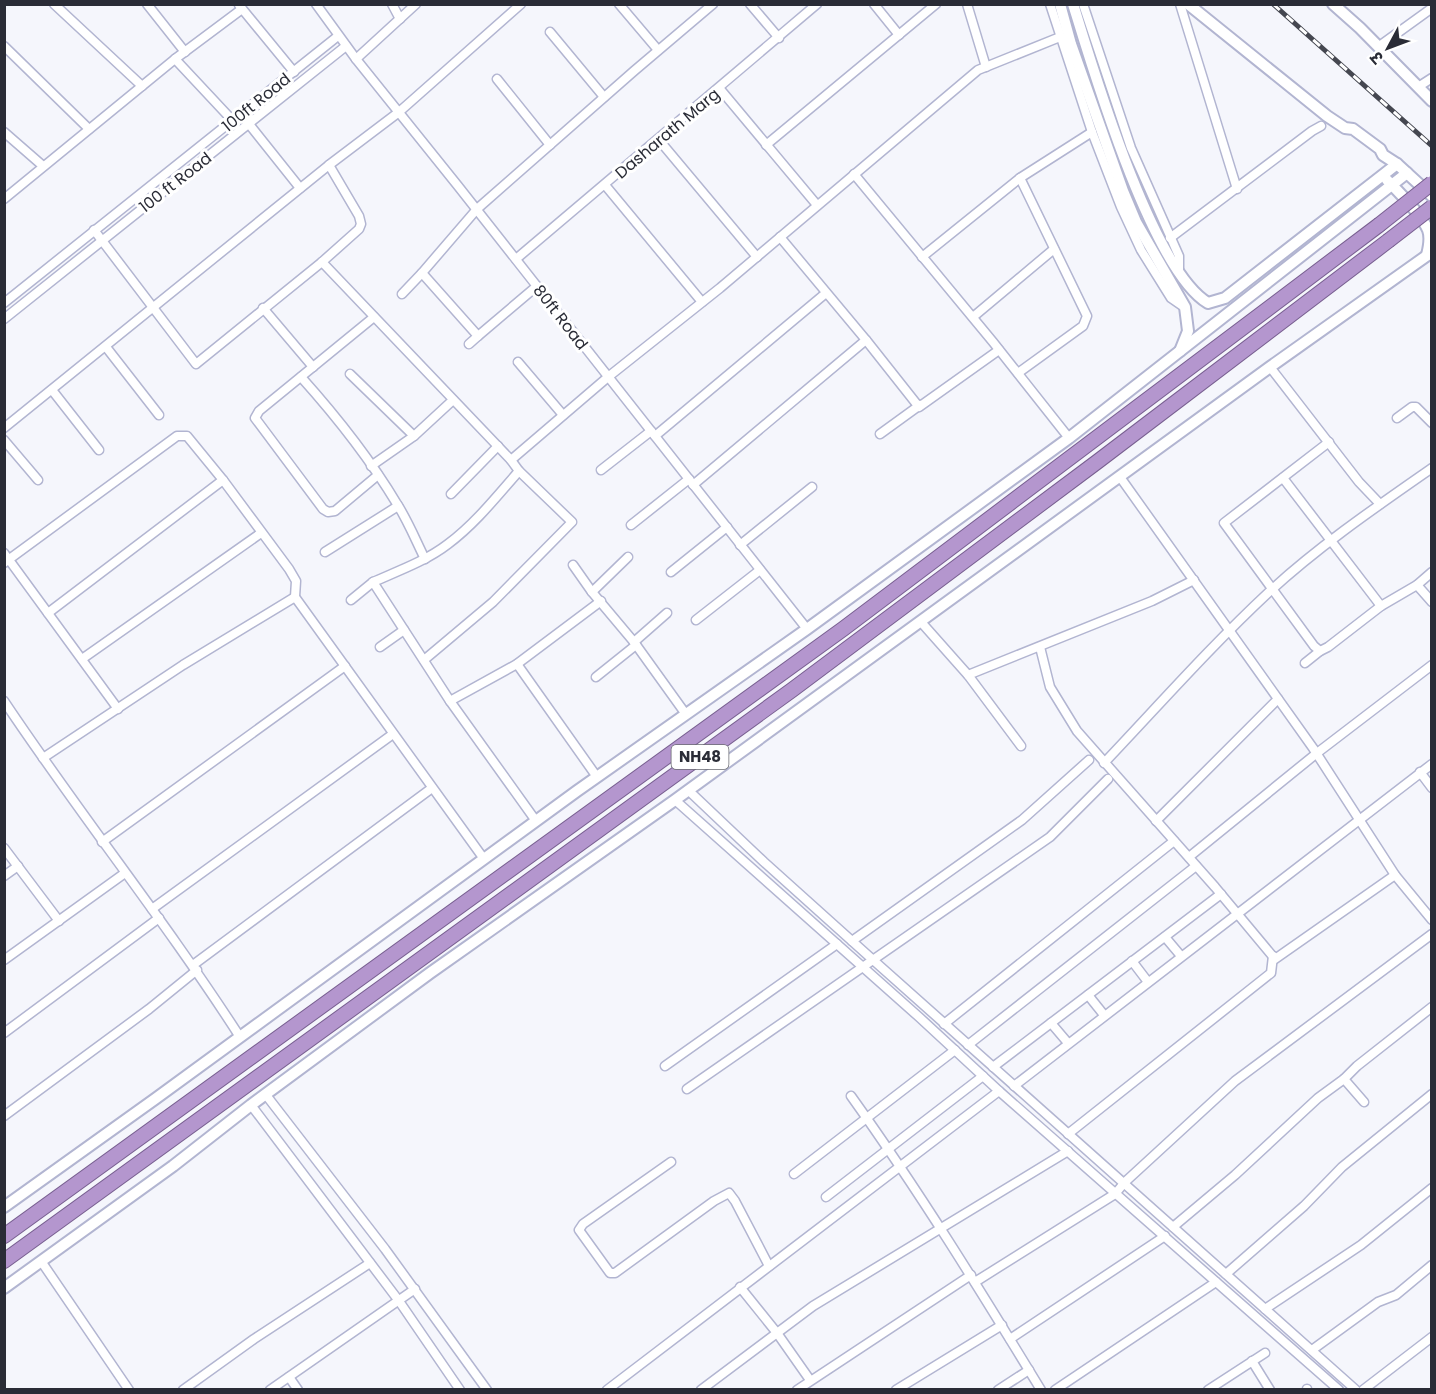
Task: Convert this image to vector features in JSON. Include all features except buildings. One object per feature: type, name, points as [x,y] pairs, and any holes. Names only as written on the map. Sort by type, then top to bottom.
[{"type":"highway","name":"NH48","points":[[4,1236],[843,629],[1379,225],[1431,183]]},
{"type":"highway","name":"NH48","points":[[4,1261],[802,683],[1431,207]]},
{"type":"street","points":[[54,4],[142,86]]},
{"type":"street","points":[[147,4],[185,52]]},
{"type":"street","name":"80ft Road","points":[[316,4],[356,59],[477,209],[807,629]]},
{"type":"street","points":[[392,4],[400,19]]},
{"type":"street","points":[[356,59],[416,4]]},
{"type":"street","points":[[4,428],[154,309],[300,188],[399,112],[521,4]]},
{"type":"street","points":[[619,4],[658,50]]},
{"type":"street","points":[[402,294],[477,209],[713,4]]},
{"type":"street","points":[[750,4],[779,39]]},
{"type":"street","name":"Dasharath Marg","points":[[516,259],[720,89],[817,4]]},
{"type":"street","points":[[874,4],[899,35]]},
{"type":"street","points":[[766,145],[936,4]]},
{"type":"street","points":[[967,4],[986,67]]},
{"type":"street","points":[[1050,4],[1092,132],[1121,207],[1141,250],[1171,298],[1185,307]]},
{"type":"street","points":[[1060,4],[1071,44],[1136,222],[1185,307],[1188,331],[1179,353]]},
{"type":"street","points":[[1073,4],[1125,161],[1147,212],[1179,272],[1195,293],[1208,303],[1225,298],[1397,165]]},
{"type":"street","points":[[1083,4],[1131,148],[1179,256],[1179,272]]},
{"type":"street","points":[[1180,4],[1236,189]]},
{"type":"street","points":[[1188,4],[1327,116],[1346,128],[1353,129],[1380,149],[1383,155],[1407,173],[1431,196]]},
{"type":"street","points":[[1337,6],[1431,101]]},
{"type":"street","points":[[4,199],[240,7],[294,72]]},
{"type":"street","points":[[1378,47],[1431,8]]},
{"type":"street","points":[[550,32],[604,97]]},
{"type":"street","name":"100ft Road","points":[[4,303],[338,36]]},
{"type":"street","points":[[511,460],[608,376],[757,257],[978,70],[1060,37]]},
{"type":"street","points":[[4,46],[89,129]]},
{"type":"street","name":"100 ft Road","points":[[4,319],[346,46]]},
{"type":"street","points":[[175,59],[232,121]]},
{"type":"street","points":[[1418,87],[1431,78]]},
{"type":"street","points":[[497,79],[550,145]]},
{"type":"street","points":[[720,89],[817,206]]},
{"type":"street","points":[[241,114],[300,188]]},
{"type":"street","points":[[1170,238],[1321,126]]},
{"type":"street","points":[[4,132],[43,166]]},
{"type":"street","points":[[922,257],[1020,178],[1092,132]]},
{"type":"street","points":[[659,140],[757,257]]},
{"type":"street","points":[[94,230],[196,364],[322,262],[359,229],[361,224],[359,216],[329,165]]},
{"type":"street","points":[[4,1207],[1069,438],[1407,173]]},
{"type":"street","points":[[854,174],[973,317],[1069,438]]},
{"type":"street","points":[[4,1288],[173,1166],[430,973],[675,800],[1429,253],[1428,230],[1383,176]]},
{"type":"street","points":[[1018,373],[1083,326],[1087,316],[1020,178]]},
{"type":"street","points":[[605,184],[702,302]]},
{"type":"street","points":[[780,237],[919,406],[921,405]]},
{"type":"street","points":[[973,317],[1054,249]]},
{"type":"street","points":[[322,262],[498,446],[519,471],[572,522],[493,602],[424,660]]},
{"type":"street","points":[[422,273],[478,336]]},
{"type":"street","points":[[469,344],[537,286]]},
{"type":"street","points":[[601,470],[653,434],[826,293]]},
{"type":"street","points":[[263,308],[313,367]]},
{"type":"street","points":[[374,317],[259,411],[255,418],[322,509],[330,513],[378,475]]},
{"type":"street","points":[[631,525],[691,482],[866,340]]},
{"type":"street","points":[[106,347],[159,415]]},
{"type":"street","points":[[880,434],[999,350]]},
{"type":"street","points":[[518,363],[563,415]]},
{"type":"street","points":[[1270,367],[1359,482],[1380,504]]},
{"type":"street","points":[[350,374],[414,436]]},
{"type":"street","points":[[301,377],[321,399],[378,475],[398,506],[424,559]]},
{"type":"street","points":[[52,390],[99,450]]},
{"type":"street","points":[[371,466],[414,436],[453,400]]},
{"type":"street","points":[[1397,418],[1412,407],[1416,407],[1431,423]]},
{"type":"street","points":[[118,709],[6,559],[179,435],[187,436],[223,480],[296,581],[295,597],[484,859]]},
{"type":"street","points":[[4,440],[38,480]]},
{"type":"street","points":[[1320,651],[1224,524],[1329,442]]},
{"type":"street","points":[[451,494],[498,446]]},
{"type":"street","points":[[1104,762],[1229,630],[1272,590],[1330,540],[1431,468]]},
{"type":"street","points":[[351,600],[373,582],[424,559],[448,544],[474,521],[519,471]]},
{"type":"street","points":[[1120,477],[1317,753],[1395,874],[1431,920]]},
{"type":"street","points":[[1284,478],[1381,606]]},
{"type":"street","points":[[48,613],[223,480]]},
{"type":"street","points":[[740,545],[812,487]]},
{"type":"street","points":[[326,552],[398,506]]},
{"type":"street","points":[[671,572],[727,528]]},
{"type":"street","points":[[82,659],[261,533]]},
{"type":"street","points":[[592,592],[628,557]]},
{"type":"street","points":[[573,565],[635,644],[685,714]]},
{"type":"street","points":[[696,620],[760,570]]},
{"type":"street","points":[[1305,663],[1381,606],[1417,585],[1431,572]]},
{"type":"street","points":[[968,675],[1152,601],[1194,580]]},
{"type":"street","points":[[373,582],[450,701],[536,821]]},
{"type":"street","points":[[1417,585],[1431,602]]},
{"type":"street","points":[[43,758],[183,665],[295,597]]},
{"type":"street","points":[[450,701],[517,664],[601,601]]},
{"type":"street","points":[[596,677],[667,613]]},
{"type":"street","points":[[921,621],[968,675],[1021,746]]},
{"type":"street","points":[[381,646],[404,630]]},
{"type":"street","points":[[1040,646],[1050,687],[1077,731],[1189,857],[1275,959],[1395,874]]},
{"type":"street","points":[[517,664],[597,777]]},
{"type":"street","points":[[1189,857],[1317,753],[1431,665]]},
{"type":"street","points":[[102,842],[345,666]]},
{"type":"street","points":[[1156,821],[1278,699]]},
{"type":"street","points":[[4,700],[102,842],[195,967],[240,1037]]},
{"type":"street","points":[[152,909],[393,734]]},
{"type":"street","points":[[852,941],[1022,819],[1089,760]]},
{"type":"street","points":[[1014,1086],[1431,764]]},
{"type":"street","points":[[1420,772],[1431,788]]},
{"type":"street","points":[[687,1089],[1050,837],[1107,779]]},
{"type":"street","points":[[4,1116],[149,1009],[195,967],[432,788]]},
{"type":"street","points":[[688,790],[764,862],[944,1024],[1356,1389]]},
{"type":"street","points":[[675,800],[1115,1194],[1339,1389]]},
{"type":"street","points":[[944,1024],[1174,841]]},
{"type":"street","points":[[4,848],[58,921]]},
{"type":"street","points":[[4,876],[18,866]]},
{"type":"street","points":[[968,1045],[1196,866]]},
{"type":"street","points":[[5,960],[125,873]]},
{"type":"street","points":[[993,1067],[1221,894]]},
{"type":"street","points":[[4,1033],[159,918]]},
{"type":"street","points":[[797,1389],[1115,1194],[1125,1182],[1235,1081],[1431,934]]},
{"type":"street","points":[[1165,937],[1181,956]]},
{"type":"street","points":[[665,1066],[837,944]]},
{"type":"street","points":[[1068,1134],[1271,973],[1273,956]]},
{"type":"street","points":[[1132,961],[1148,982]]},
{"type":"street","points":[[1089,994],[1104,1015]]},
{"type":"street","points":[[1173,1227],[1235,1175],[1312,1103],[1431,1007]]},
{"type":"street","points":[[1051,1023],[1068,1043]]},
{"type":"street","points":[[794,1174],[955,1050]]},
{"type":"street","points":[[826,1197],[983,1076]]},
{"type":"street","points":[[1344,1079],[1364,1102]]},
{"type":"street","points":[[607,1389],[999,1090]]},
{"type":"street","points":[[1226,1274],[1304,1206],[1342,1167],[1431,1094]]},
{"type":"street","points":[[266,1095],[415,1289],[487,1389]]},
{"type":"street","points":[[851,1096],[900,1165],[1041,1389]]},
{"type":"street","points":[[252,1105],[399,1301],[456,1388]]},
{"type":"street","points":[[701,1389],[813,1306],[1068,1150]]},
{"type":"street","points":[[671,1162],[583,1224],[579,1230],[610,1273],[615,1273],[714,1201],[729,1193],[770,1266]]},
{"type":"street","points":[[1265,1309],[1361,1245],[1431,1188]]},
{"type":"street","points":[[1010,1339],[1165,1236]]},
{"type":"street","points":[[41,1261],[129,1389]]},
{"type":"street","points":[[183,1389],[370,1263]]},
{"type":"street","points":[[1312,1350],[1378,1302],[1396,1295],[1431,1265]]},
{"type":"street","points":[[1055,1389],[1216,1282]]},
{"type":"street","points":[[741,1287],[810,1380]]},
{"type":"street","points":[[270,1389],[415,1289]]},
{"type":"street","points":[[896,1389],[1002,1325]]},
{"type":"street","points":[[1363,1389],[1431,1337]]},
{"type":"street","points":[[1208,1389],[1265,1353]]},
{"type":"street","points":[[1252,1361],[1270,1389]]},
{"type":"street","points":[[998,1389],[1029,1370]]},
{"type":"street","points":[[289,1377],[298,1389]]},
{"type":"railway","points":[[1273,4],[1432,146]]}]
